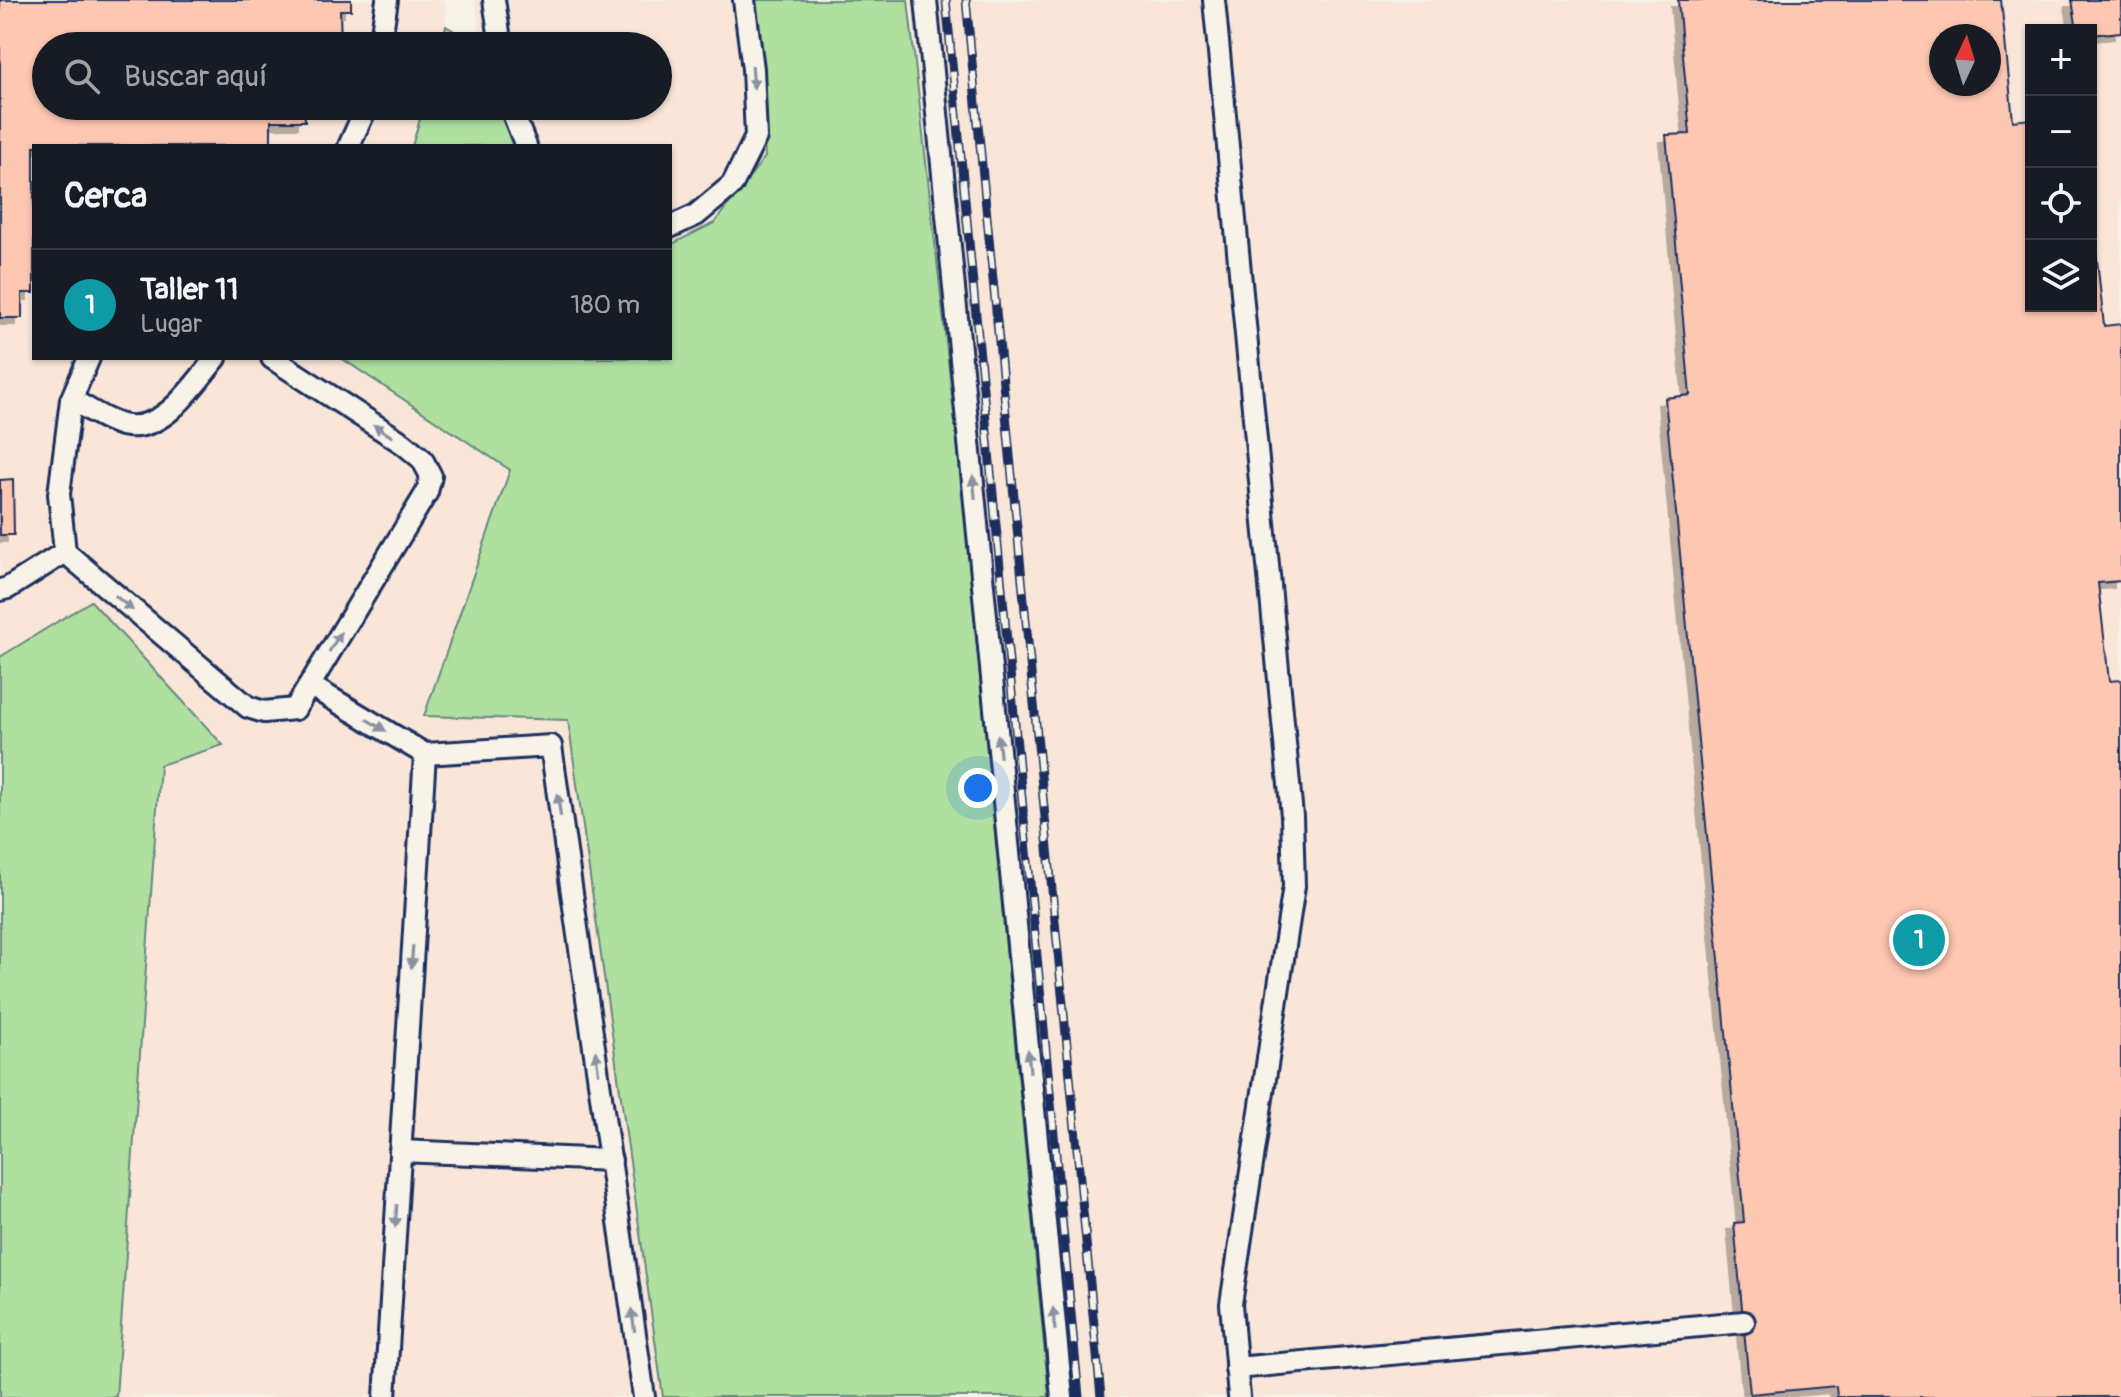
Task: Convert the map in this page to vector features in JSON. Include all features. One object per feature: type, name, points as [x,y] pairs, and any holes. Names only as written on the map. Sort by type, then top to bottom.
[{"type":"lane","points":[[382,32],[387,0]]},
{"type":"lane","points":[[494,0],[499,32]]},
{"type":"lane","points":[[672,226],[696,215],[732,185],[756,137],[753,69],[744,0]]},
{"type":"lane","points":[[926,0],[1062,1397]]},
{"type":"lane","points":[[1214,0],[1291,800],[1294,872],[1231,1304],[1239,1397]]},
{"type":"lane","points":[[350,144],[361,120]]},
{"type":"lane","points":[[516,120],[525,144]]},
{"type":"lane","points":[[88,360],[71,400],[59,494],[65,552],[248,707],[264,712],[295,709],[427,492],[431,476],[422,459],[404,444],[275,360]]},
{"type":"lane","points":[[71,400],[123,426],[150,423],[172,409],[214,360]]},
{"type":"lane","points":[[0,590],[65,552]]},
{"type":"lane","points":[[309,685],[425,754],[551,746],[644,1397]]},
{"type":"lane","points":[[385,1397],[425,754]]},
{"type":"lane","points":[[400,1151],[611,1160]]},
{"type":"lane","points":[[1236,1368],[1744,1322]]},
{"type":"shaded area","points":[[0,0],[445,0],[444,32],[32,32],[32,120],[420,120],[413,144],[32,144],[32,360],[344,360],[510,470],[425,715],[568,719],[663,1397],[116,1397],[160,764],[222,745],[91,601],[0,657]]},
{"type":"shaded area","points":[[475,0],[754,0],[765,157],[714,223],[672,244],[672,144],[512,144],[505,120],[672,120],[672,32],[480,32]]},
{"type":"shaded area","points":[[910,0],[2121,0],[2121,1397],[1049,1397],[960,467]]},
{"type":"green space","points":[[754,0],[908,0],[960,467],[1049,1397],[663,1397],[568,720],[424,716],[510,470],[344,360],[672,360],[672,244],[714,223],[765,157]]},
{"type":"green space","points":[[420,120],[505,120],[512,144],[413,144]]},
{"type":"green space","points":[[91,601],[223,745],[160,765],[116,1397],[0,1397],[0,657]]},
{"type":"building","points":[[0,0],[351,0],[351,10],[340,10],[341,32],[32,32],[32,120],[305,121],[271,121],[271,144],[32,144],[32,293],[22,293],[22,318],[0,318]]},
{"type":"building","points":[[1678,0],[2001,0],[2013,121],[2025,120],[2025,312],[2097,312],[2097,259],[2104,326],[2121,324],[2121,581],[2098,583],[2109,681],[2121,680],[2121,1397],[1837,1397],[1836,1386],[1750,1394],[1734,1223],[1744,1222],[1665,398],[1690,395],[1666,135],[1690,134]]},
{"type":"building","points":[[2072,0],[2121,0],[2121,32],[2097,34],[2097,24],[2076,24]]},
{"type":"building","points":[[13,479],[14,535],[0,535],[0,480]]},
{"type":"railway","points":[[946,0],[1079,1397]]},
{"type":"railway","points":[[966,0],[1101,1397]]},
{"type":"place","name":"Taller 11","points":[[1919,940]]}]
